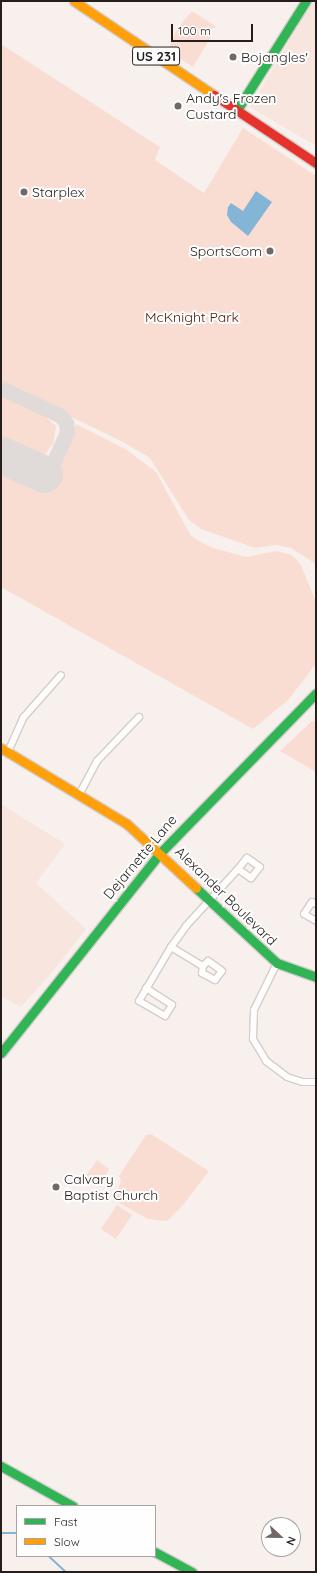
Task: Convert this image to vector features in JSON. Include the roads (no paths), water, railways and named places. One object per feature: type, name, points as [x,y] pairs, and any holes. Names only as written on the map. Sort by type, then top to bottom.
[{"type":"main road","name":"US 231","points":[[74,1],[316,163]]},
{"type":"main road","points":[[237,110],[306,1]]},
{"type":"main road","name":"Dejarnette Lane","points":[[1,1053],[48,998],[160,852],[315,696]]},
{"type":"main road","name":"Alexander Boulevard","points":[[5,750],[127,824],[160,852],[277,964],[316,977]]},
{"type":"main road","points":[[1,1466],[71,1505]]},
{"type":"main road","points":[[156,1553],[192,1572]]},
{"type":"street","points":[[5,750],[23,718],[61,675]]},
{"type":"street","points":[[79,795],[97,761],[139,717]]},
{"type":"street","points":[[146,988],[172,1005],[165,1016],[139,1001],[146,988],[170,947],[186,926],[211,901],[238,869]]},
{"type":"street","points":[[316,904],[312,902],[304,914],[316,921]]},
{"type":"street","points":[[170,947],[203,966]]},
{"type":"street","points":[[277,964],[254,1010],[253,1039],[266,1060],[287,1077],[302,1082],[316,1082]]},
{"type":"water","points":[[256,191],[272,202],[248,236],[231,222],[227,215],[228,207],[231,203],[243,211]]},
{"type":"waterway","points":[[1,1533],[16,1533]]},
{"type":"waterway","points":[[50,1557],[66,1572]]},
{"type":"place","name":"Bojangles'","points":[[233,57]]},
{"type":"place","name":"Andy's Frozen Custard","points":[[178,106]]},
{"type":"place","name":"Starplex","points":[[24,192]]},
{"type":"place","name":"SportsCom","points":[[270,251]]},
{"type":"place","name":"Calvary Baptist Church","points":[[56,1187]]},
{"type":"park label","name":"McKnight Park","points":[[192,317]]}]
